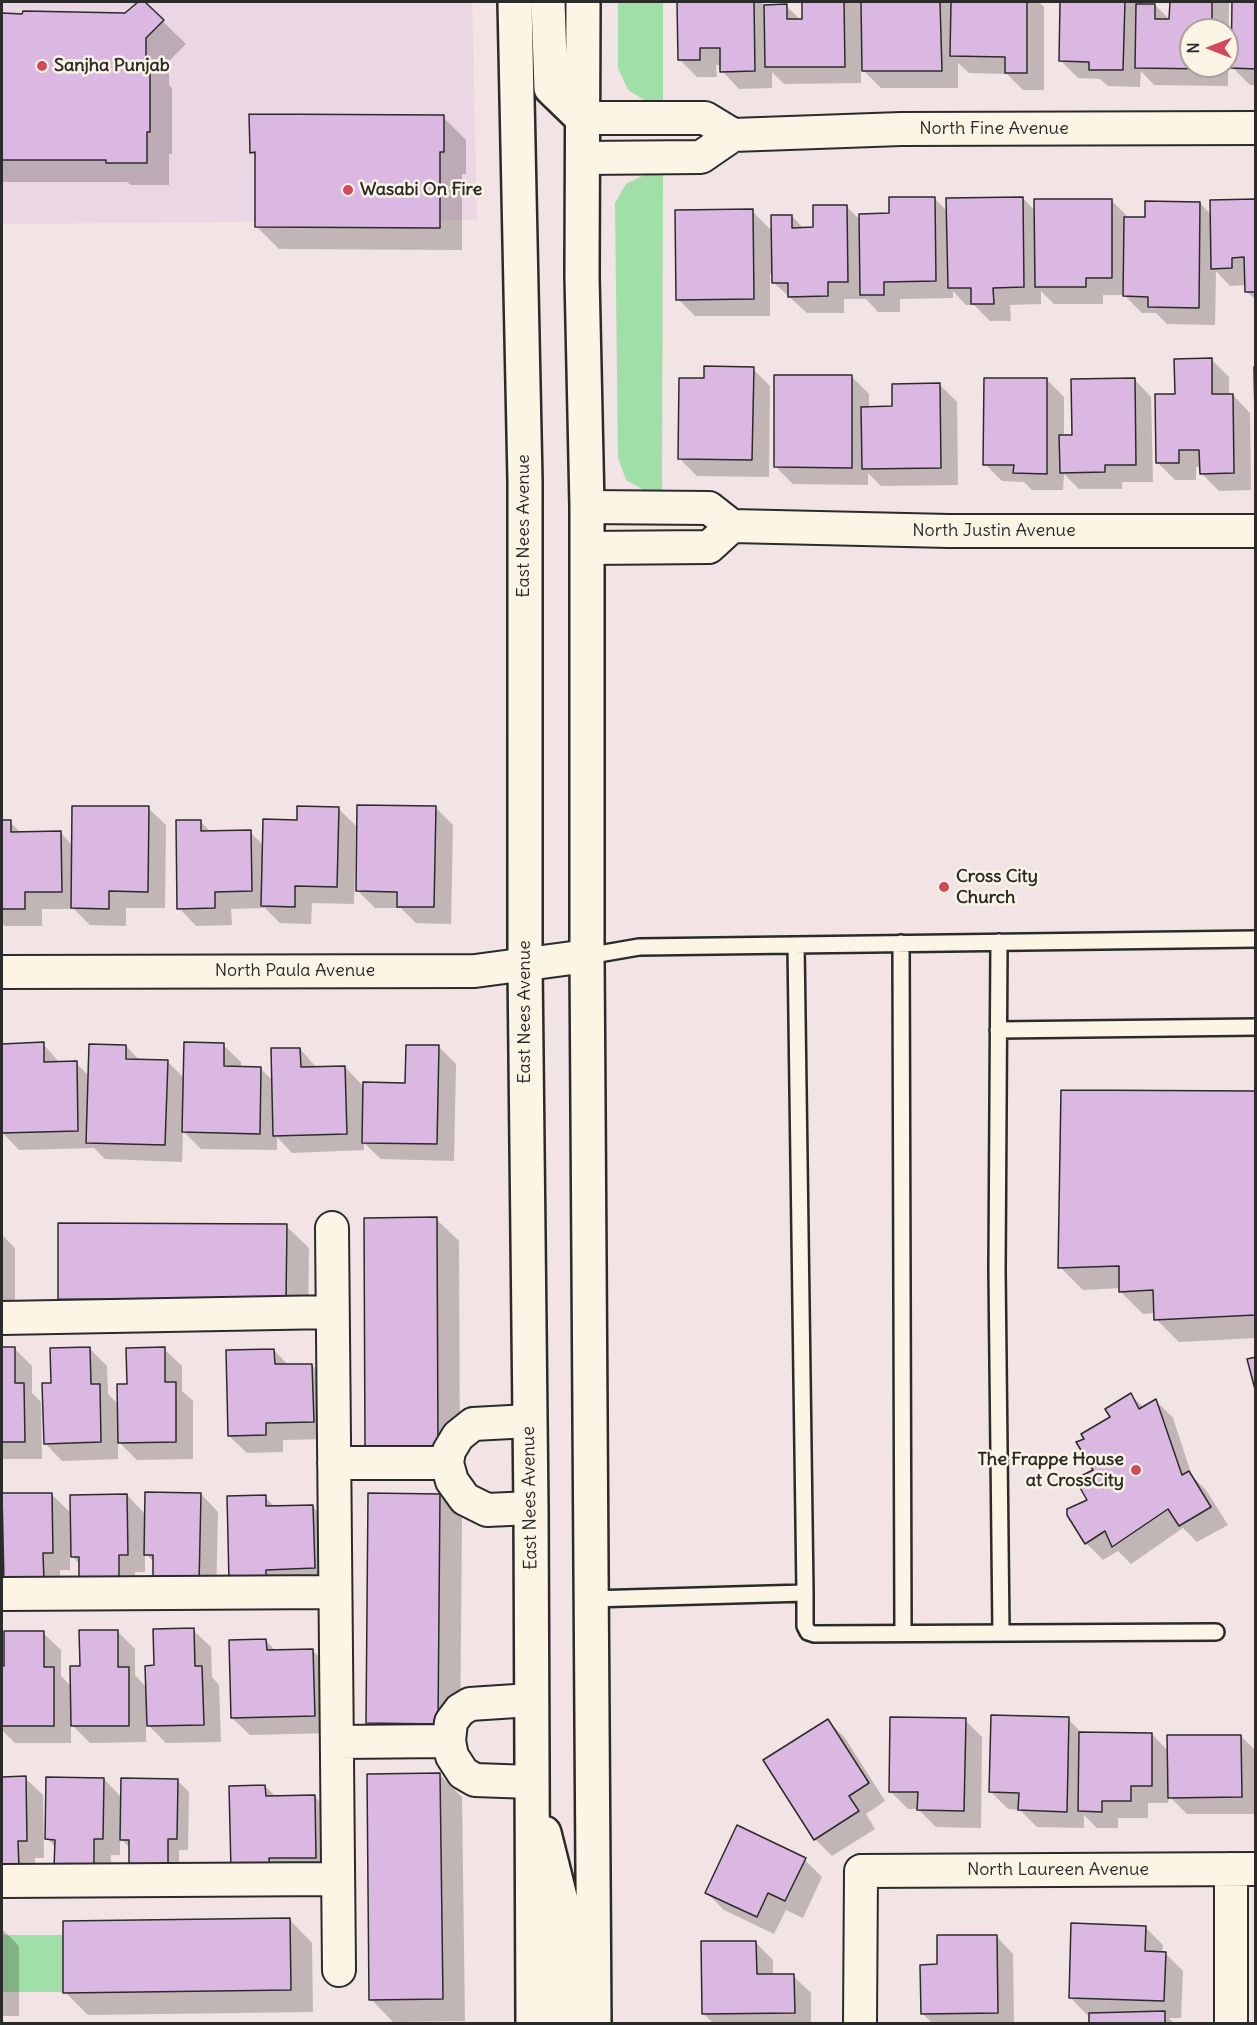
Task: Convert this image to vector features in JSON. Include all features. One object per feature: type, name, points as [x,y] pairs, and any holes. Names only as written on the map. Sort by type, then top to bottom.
[{"type":"main road","name":"East Nees Avenue","points":[[514,2],[525,481],[525,965],[531,1508],[533,2024]]},
{"type":"main road","points":[[548,2],[551,88],[582,118]]},
{"type":"main road","points":[[583,2],[582,158],[587,507],[587,956],[594,2024]]},
{"type":"main road","points":[[531,1782],[562,1905],[562,2024]]},
{"type":"street","points":[[582,118],[705,118],[733,135],[701,157],[582,158]]},
{"type":"street","name":"North Fine Avenue","points":[[733,135],[901,129],[1256,128]]},
{"type":"street","points":[[587,507],[709,508],[732,526],[709,547],[587,548]]},
{"type":"street","name":"North Justin Avenue","points":[[732,526],[949,531],[1256,531]]},
{"type":"street","name":"North Paula Avenue","points":[[2,972],[475,971],[587,956]]},
{"type":"street","points":[[332,1228],[339,1970]]},
{"type":"street","points":[[2,1318],[332,1312]]},
{"type":"street","points":[[529,1421],[473,1424],[458,1436],[449,1451],[447,1463],[452,1481],[465,1499],[487,1510],[531,1508]]},
{"type":"street","points":[[334,1463],[447,1463]]},
{"type":"street","points":[[2,1594],[335,1592]]},
{"type":"street","points":[[531,1700],[470,1704],[460,1710],[451,1722],[449,1742],[452,1756],[462,1773],[475,1780],[531,1782]]},
{"type":"street","points":[[337,1742],[449,1742]]},
{"type":"street","points":[[1231,2024],[1243,1869]]},
{"type":"street","name":"North Laureen Avenue","points":[[860,2024],[861,1871],[1243,1869]]},
{"type":"street","points":[[2,1881],[338,1878]]},
{"type":"lane","points":[[587,956],[639,947],[1256,939]]},
{"type":"lane","points":[[999,942],[997,1270],[1001,1634]]},
{"type":"lane","points":[[901,944],[903,1634]]},
{"type":"lane","points":[[796,945],[805,1626],[808,1632],[814,1634],[1216,1632]]},
{"type":"lane","points":[[998,1030],[1256,1027]]},
{"type":"lane","points":[[590,1599],[805,1593]]},
{"type":"shaded area","points":[[2,2],[472,2],[477,220],[2,224]]},
{"type":"green space","points":[[618,2],[663,2],[663,100],[644,100],[628,90],[618,68]]},
{"type":"green space","points":[[663,173],[662,491],[644,490],[626,480],[618,458],[615,203],[626,184],[646,174]]},
{"type":"green space","points":[[2,1935],[63,1935],[63,1992],[3,1992]]},
{"type":"building","points":[[138,2],[145,2],[164,20],[146,38],[146,64],[150,64],[150,132],[147,132],[147,163],[106,163],[106,160],[2,160],[2,13],[22,14],[23,11],[125,13]]},
{"type":"building","points":[[677,2],[754,2],[755,71],[720,72],[720,48],[700,48],[700,60],[678,60]]},
{"type":"building","points":[[802,2],[844,2],[845,67],[765,67],[764,5],[787,4],[787,19],[802,19]]},
{"type":"building","points":[[861,2],[940,2],[942,71],[862,71]]},
{"type":"building","points":[[951,2],[1027,2],[1027,73],[1005,73],[1005,57],[950,56]]},
{"type":"building","points":[[1060,2],[1125,2],[1123,70],[1089,70],[1089,62],[1059,61]]},
{"type":"building","points":[[1170,2],[1212,2],[1212,18],[1179,18],[1179,69],[1135,68],[1136,4],[1155,4],[1155,19],[1169,19]]},
{"type":"building","points":[[1232,2],[1256,2],[1256,69],[1239,68],[1239,18],[1232,18]]},
{"type":"building","name":"Wasabi On Fire","points":[[249,114],[444,115],[444,152],[440,152],[440,228],[255,227],[255,152],[250,153]]},
{"type":"building","points":[[889,197],[935,197],[936,281],[884,282],[884,295],[860,295],[859,214],[889,213]]},
{"type":"building","points":[[1023,197],[1024,287],[993,288],[994,304],[971,304],[971,288],[948,288],[946,198]]},
{"type":"building","points":[[1034,199],[1112,199],[1112,278],[1086,278],[1086,287],[1035,287]]},
{"type":"building","points":[[1256,199],[1256,292],[1245,292],[1244,257],[1232,258],[1232,268],[1211,269],[1210,200]]},
{"type":"building","points":[[1145,201],[1200,202],[1199,308],[1148,307],[1148,297],[1123,296],[1124,217],[1145,217]]},
{"type":"building","points":[[813,205],[847,205],[848,282],[828,282],[828,296],[788,297],[788,283],[772,283],[771,215],[792,215],[792,228],[813,227]]},
{"type":"building","points":[[753,209],[754,299],[676,300],[675,210]]},
{"type":"building","points":[[1212,358],[1212,394],[1233,394],[1234,473],[1200,474],[1199,450],[1179,450],[1179,463],[1156,463],[1155,394],[1175,394],[1174,359]]},
{"type":"building","points":[[704,366],[754,367],[752,460],[678,459],[679,378],[704,378]]},
{"type":"building","points":[[1254,367],[1256,367],[1256,464]]},
{"type":"building","points":[[774,375],[852,375],[852,468],[774,467]]},
{"type":"building","points":[[984,378],[1047,378],[1047,474],[1013,473],[1014,465],[983,465]]},
{"type":"building","points":[[1135,378],[1136,465],[1105,465],[1105,472],[1060,473],[1059,435],[1072,435],[1071,379]]},
{"type":"building","points":[[940,383],[941,468],[862,469],[861,407],[892,406],[892,384]]},
{"type":"building","points":[[357,805],[436,806],[434,907],[397,907],[397,892],[356,891]]},
{"type":"building","points":[[72,806],[149,806],[148,892],[109,891],[109,909],[71,908]]},
{"type":"building","points":[[297,806],[339,807],[337,887],[295,886],[295,907],[261,906],[263,819],[297,820]]},
{"type":"building","points":[[2,820],[11,820],[11,832],[61,831],[62,892],[25,892],[25,909],[2,909]]},
{"type":"building","points":[[176,820],[201,820],[201,831],[251,830],[252,891],[215,892],[215,908],[177,909]]},
{"type":"building","points":[[44,1042],[44,1062],[77,1061],[78,1131],[2,1133],[2,1044]]},
{"type":"building","points":[[184,1042],[224,1043],[224,1066],[261,1067],[260,1134],[182,1132]]},
{"type":"building","points":[[89,1044],[126,1045],[126,1059],[168,1060],[165,1145],[86,1143]]},
{"type":"building","points":[[406,1045],[439,1045],[437,1144],[362,1143],[363,1082],[405,1083]]},
{"type":"building","points":[[271,1048],[300,1048],[301,1067],[345,1066],[347,1134],[273,1136]]},
{"type":"building","points":[[1061,1090],[1256,1091],[1255,1315],[1154,1320],[1153,1290],[1119,1292],[1119,1266],[1058,1268]]},
{"type":"building","points":[[437,1217],[438,1447],[365,1447],[364,1218]]},
{"type":"building","points":[[58,1223],[287,1224],[286,1300],[58,1299]]},
{"type":"building","points":[[2,1347],[15,1347],[15,1383],[24,1383],[25,1442],[2,1442]]},
{"type":"building","points":[[90,1347],[91,1384],[100,1384],[101,1442],[44,1444],[42,1383],[51,1383],[50,1348]]},
{"type":"building","points":[[165,1347],[165,1382],[176,1382],[176,1442],[118,1443],[117,1384],[127,1384],[126,1348]]},
{"type":"building","points":[[274,1349],[275,1364],[312,1364],[314,1422],[266,1423],[266,1435],[228,1436],[226,1350]]},
{"type":"building","points":[[1256,1357],[1256,1393],[1247,1359]]},
{"type":"building","name":"The Frappe House at CrossCity","points":[[1131,1393],[1139,1409],[1156,1399],[1182,1475],[1189,1471],[1211,1507],[1179,1526],[1168,1509],[1112,1547],[1105,1531],[1085,1544],[1067,1515],[1067,1509],[1087,1500],[1075,1479],[1093,1470],[1076,1442],[1084,1439],[1081,1434],[1110,1417],[1105,1409]]},
{"type":"building","points":[[145,1492],[201,1493],[199,1585],[153,1584],[153,1555],[144,1555]]},
{"type":"building","points":[[2,1493],[52,1493],[53,1553],[43,1553],[44,1582],[4,1583]]},
{"type":"building","points":[[368,1493],[440,1494],[438,1724],[366,1723]]},
{"type":"building","points":[[127,1494],[128,1555],[119,1555],[119,1584],[79,1584],[79,1557],[71,1557],[70,1495]]},
{"type":"building","points":[[266,1495],[266,1506],[313,1505],[315,1568],[266,1570],[266,1580],[229,1581],[227,1496]]},
{"type":"building","points":[[194,1628],[195,1666],[202,1666],[204,1725],[147,1726],[145,1666],[154,1665],[153,1629]]},
{"type":"building","points":[[79,1630],[118,1630],[118,1667],[129,1667],[129,1726],[71,1726],[70,1666],[80,1666]]},
{"type":"building","points":[[4,1631],[44,1631],[44,1667],[54,1667],[54,1726],[2,1726]]},
{"type":"building","points":[[266,1639],[267,1650],[313,1649],[315,1716],[231,1718],[229,1640]]},
{"type":"building","points":[[991,1715],[1069,1717],[1067,1812],[1018,1810],[1019,1793],[989,1792]]},
{"type":"building","points":[[890,1717],[966,1718],[964,1811],[917,1810],[918,1792],[889,1792]]},
{"type":"building","points":[[828,1719],[869,1783],[849,1796],[859,1811],[814,1840],[763,1760]]},
{"type":"building","points":[[1079,1732],[1152,1733],[1152,1786],[1131,1786],[1131,1801],[1102,1801],[1102,1812],[1078,1811]]},
{"type":"building","points":[[1167,1735],[1241,1735],[1242,1797],[1168,1798]]},
{"type":"building","points":[[440,1773],[443,1999],[369,2000],[367,1774]]},
{"type":"building","points":[[26,1776],[27,1841],[18,1841],[19,1868],[2,1869],[2,1777]]},
{"type":"building","points":[[46,1777],[104,1778],[103,1839],[94,1839],[94,1869],[54,1868],[55,1840],[45,1839]]},
{"type":"building","points":[[121,1778],[178,1779],[177,1839],[168,1839],[168,1867],[129,1867],[129,1840],[120,1840]]},
{"type":"building","points":[[265,1785],[266,1796],[315,1795],[316,1858],[269,1858],[270,1870],[231,1871],[229,1786]]},
{"type":"building","points":[[737,1825],[806,1858],[785,1901],[768,1893],[757,1917],[705,1893]]},
{"type":"building","points":[[290,1918],[291,1990],[63,1993],[63,1921]]},
{"type":"building","points":[[1071,1923],[1146,1926],[1145,1951],[1166,1952],[1164,2001],[1069,1998]]},
{"type":"building","points":[[937,1935],[997,1935],[998,2013],[921,2014],[920,1965],[937,1964]]},
{"type":"building","points":[[701,1941],[756,1941],[757,1974],[794,1974],[795,2013],[702,2014]]},
{"type":"building","points":[[1165,2011],[1165,2024],[1089,2024],[1089,2013]]},
{"type":"place","name":"Sanjha Punjab","points":[[42,66]]},
{"type":"place","name":"Wasabi On Fire","points":[[348,190]]},
{"type":"place","name":"Cross City Church","points":[[944,887]]},
{"type":"place","name":"The Frappe House at CrossCity","points":[[1136,1470]]}]
